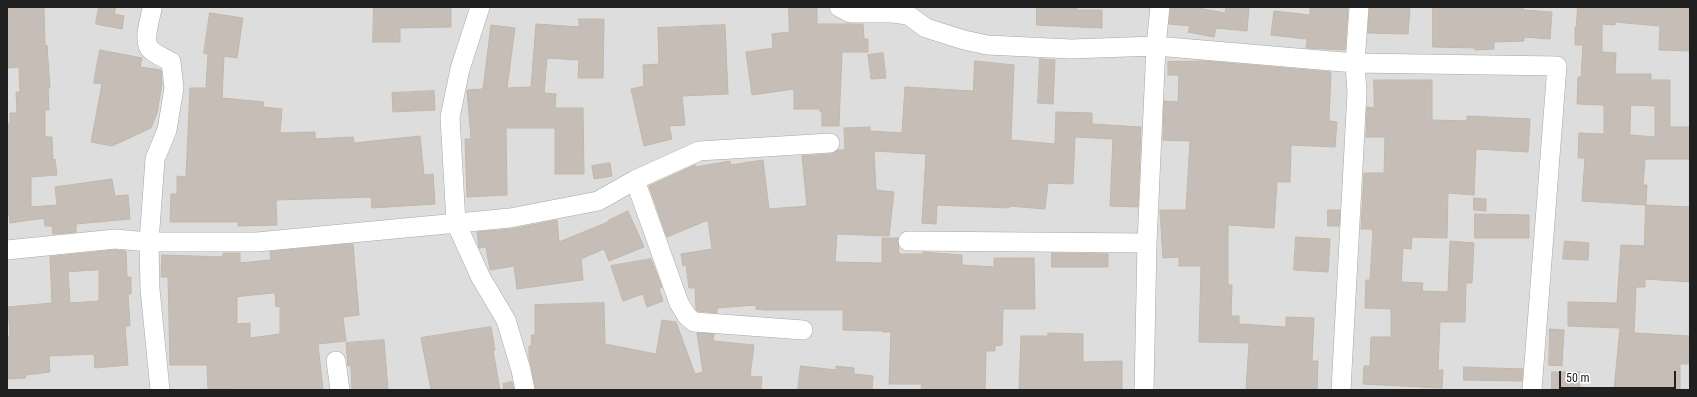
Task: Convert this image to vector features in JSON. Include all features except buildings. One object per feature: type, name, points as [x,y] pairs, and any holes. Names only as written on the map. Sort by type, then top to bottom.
[{"type":"street","points":[[480,7],[460,70],[450,117],[456,223],[481,278],[506,320],[521,370],[525,390]]},
{"type":"street","points":[[839,7],[850,13],[893,12],[908,15],[926,28],[964,40],[987,45],[1071,48],[1156,46],[1355,63],[1557,66],[1532,390]]},
{"type":"street","points":[[1144,390],[1147,243],[1156,46],[1160,7]]},
{"type":"street","points":[[1341,390],[1357,92],[1355,63],[1359,7]]},
{"type":"street","points":[[152,9],[147,33],[148,44],[150,50],[171,62],[174,88],[167,130],[156,159],[149,242],[150,289],[160,390]]},
{"type":"street","points":[[7,250],[115,239],[149,242],[257,242],[510,218],[598,201],[634,180],[699,151],[830,142]]},
{"type":"street","points":[[634,180],[679,303],[687,316],[694,322],[803,330]]},
{"type":"street","points":[[908,241],[1147,243]]},
{"type":"street","points":[[336,361],[340,390]]},
{"type":"shaded area","points":[[7,7],[1690,7],[1690,390],[7,390]]}]
